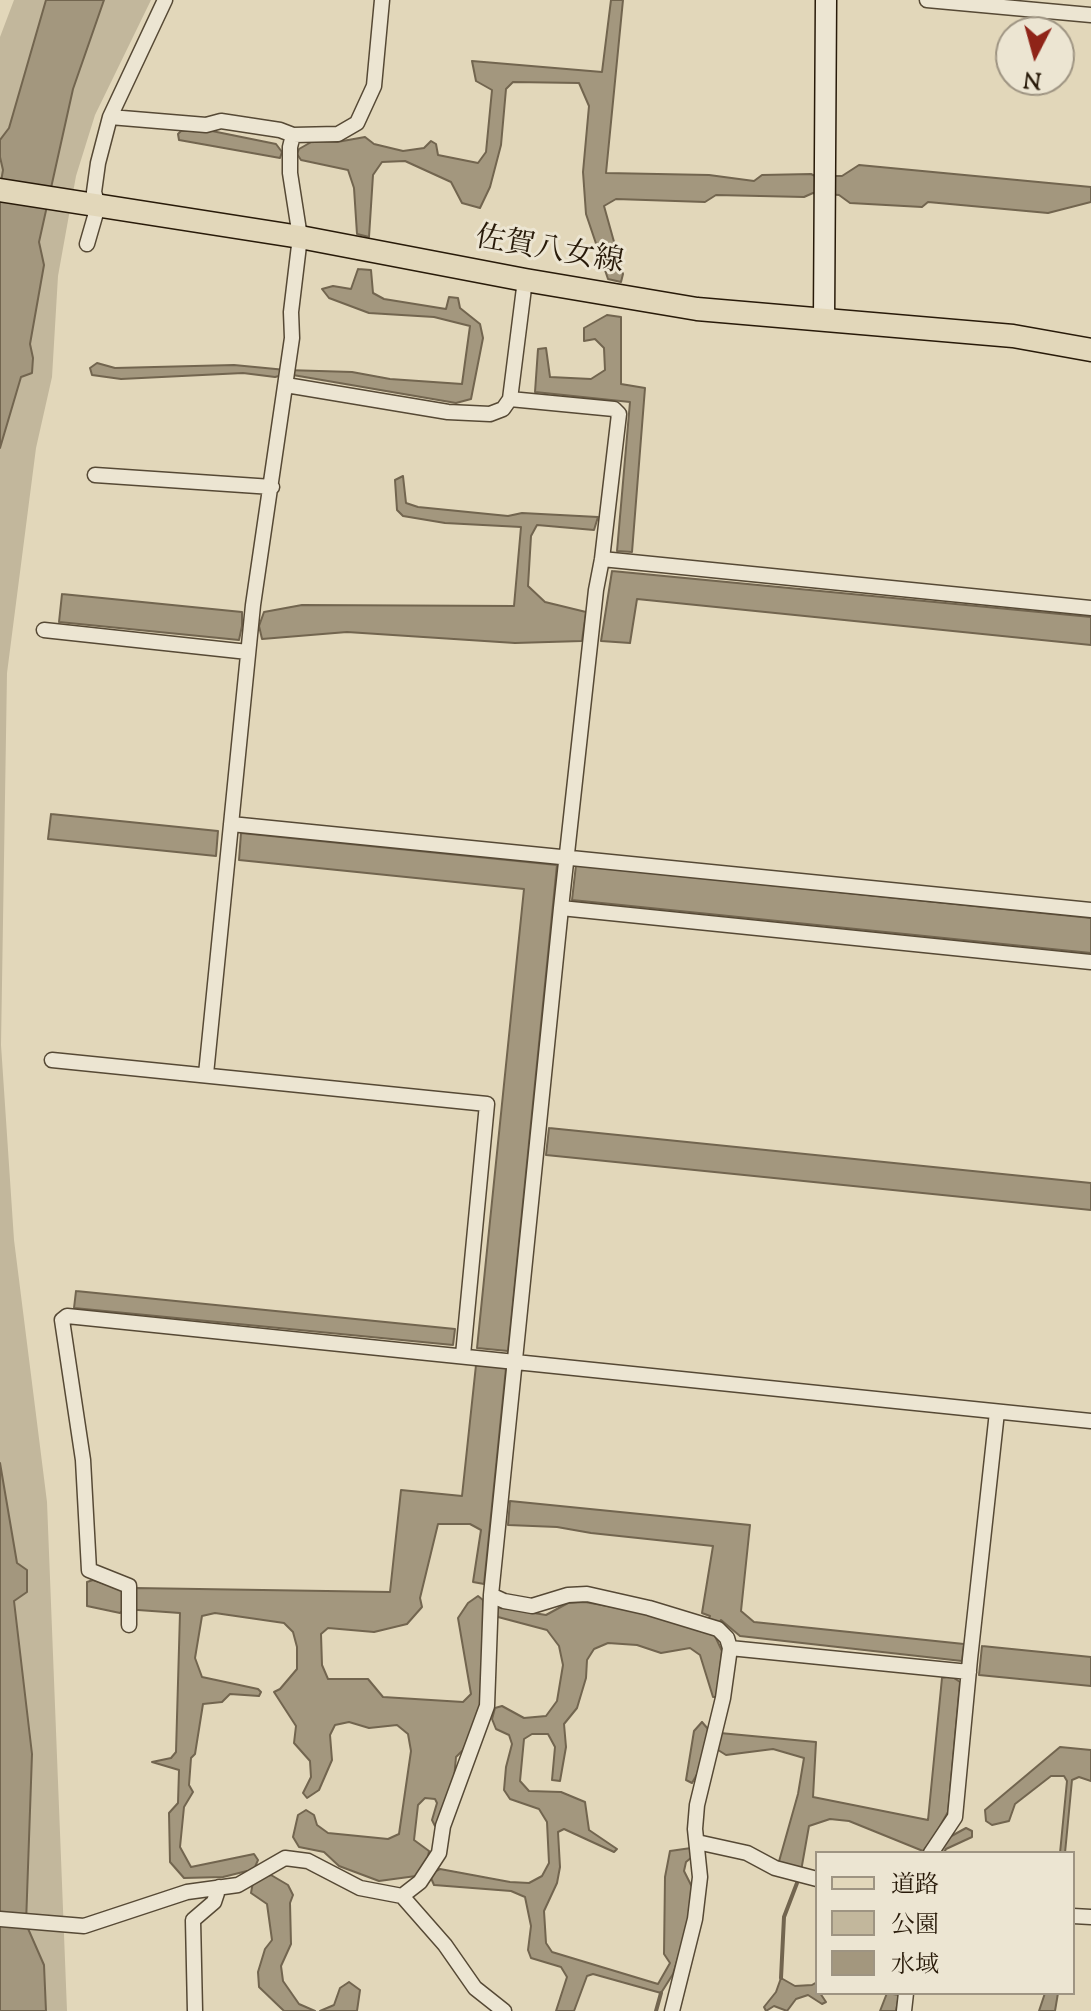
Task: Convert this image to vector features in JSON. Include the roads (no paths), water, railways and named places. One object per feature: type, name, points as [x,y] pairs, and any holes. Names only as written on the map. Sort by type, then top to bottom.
[{"type":"main road","name":"佐賀八女線","points":[[0,190],[300,237],[697,309],[1013,336],[1091,350]]},
{"type":"street","points":[[87,244],[98,163],[110,117],[165,0]]},
{"type":"street","points":[[110,117],[206,125],[221,121],[280,130],[293,135],[338,134],[357,123],[374,86],[382,0]]},
{"type":"street","points":[[824,320],[826,0]]},
{"type":"street","points":[[927,0],[1091,15]]},
{"type":"street","points":[[206,1074],[248,652],[292,338],[291,312],[300,237],[289,159],[293,135]]},
{"type":"street","points":[[287,377],[448,412],[490,414],[503,409],[510,399],[525,280]]},
{"type":"street","points":[[402,1896],[420,1882],[439,1853],[447,1813],[465,1760],[485,1716],[491,1595],[561,908],[619,414],[614,409],[510,399]]},
{"type":"street","points":[[95,475],[272,487]]},
{"type":"street","points":[[602,559],[1091,608]]},
{"type":"street","points":[[44,630],[248,652]]},
{"type":"street","points":[[231,824],[1091,910]]},
{"type":"street","points":[[561,908],[1091,962]]},
{"type":"street","points":[[52,1060],[487,1104],[463,1355]]},
{"type":"street","points":[[129,1625],[129,1586],[89,1570],[83,1460],[62,1320],[67,1316],[1091,1421]]},
{"type":"street","points":[[936,1843],[955,1817],[997,1412]]},
{"type":"street","points":[[491,1595],[504,1601],[532,1606],[568,1595],[587,1594],[711,1626],[727,1638],[730,1648],[723,1698],[697,1805],[695,1829],[700,1877],[695,1919],[672,2011]]},
{"type":"street","points":[[730,1648],[970,1660]]},
{"type":"street","points":[[697,1842],[747,1853],[775,1868],[815,1878]]},
{"type":"street","points":[[0,1919],[84,1926],[187,1892],[238,1885],[285,1858],[308,1861],[360,1888],[402,1896],[445,1945],[475,1988],[504,2011]]},
{"type":"street","points":[[195,2011],[193,1920],[214,1902],[219,1887]]},
{"type":"water","points":[[46,0],[104,0],[73,89],[39,242],[44,265],[30,344],[32,373],[21,377],[0,448],[0,187],[3,170],[0,140],[9,128]]},
{"type":"water","points":[[611,0],[623,0],[606,173],[709,175],[754,181],[762,175],[842,176],[859,165],[1091,187],[1091,202],[1048,213],[928,202],[922,207],[850,203],[839,195],[813,193],[804,197],[716,195],[705,202],[616,199],[604,206],[623,274],[621,282],[608,279],[586,214],[583,172],[589,106],[579,83],[513,82],[506,89],[501,145],[490,187],[480,208],[462,203],[451,182],[405,161],[382,162],[373,175],[369,237],[357,234],[354,188],[348,170],[301,160],[297,154],[299,149],[313,141],[337,142],[365,137],[374,144],[403,151],[424,148],[431,141],[436,144],[438,155],[478,163],[486,152],[492,90],[476,81],[472,61],[602,72]]},
{"type":"water","points":[[207,130],[276,144],[282,152],[280,158],[179,140],[181,131]]},
{"type":"water","points":[[358,269],[371,270],[373,293],[384,299],[446,309],[449,297],[458,298],[460,308],[480,324],[483,338],[471,399],[456,403],[287,374],[275,377],[243,373],[121,379],[92,375],[90,368],[97,363],[115,368],[234,365],[352,372],[390,379],[462,384],[470,326],[434,317],[369,313],[329,298],[322,289],[333,286],[351,289]]},
{"type":"water","points":[[607,315],[621,317],[621,384],[645,388],[632,552],[617,551],[630,402],[535,392],[538,349],[546,348],[550,377],[591,379],[605,370],[604,348],[595,339],[584,341],[584,328]]},
{"type":"water","points":[[403,476],[406,503],[418,507],[508,516],[522,513],[598,517],[594,530],[537,525],[531,536],[528,586],[545,602],[586,612],[582,641],[515,643],[347,632],[262,639],[259,626],[264,612],[302,605],[514,606],[521,527],[445,523],[403,516],[397,510],[395,480]]},
{"type":"water","points":[[612,571],[1091,617],[1091,645],[637,599],[630,643],[601,641]]},
{"type":"water","points":[[62,594],[242,612],[239,640],[59,622]]},
{"type":"water","points":[[51,814],[218,831],[216,856],[48,839]]},
{"type":"water","points":[[241,833],[557,865],[508,1351],[477,1348],[524,889],[239,860]]},
{"type":"water","points":[[576,865],[1091,918],[1091,953],[572,900]]},
{"type":"water","points":[[549,1128],[1091,1183],[1091,1210],[546,1155]]},
{"type":"water","points":[[76,1291],[455,1329],[453,1345],[74,1308]]},
{"type":"water","points":[[476,1365],[506,1368],[484,1584],[473,1582],[481,1530],[470,1524],[438,1524],[420,1598],[422,1607],[407,1624],[374,1632],[328,1628],[321,1634],[322,1665],[328,1679],[368,1679],[383,1697],[463,1702],[471,1694],[458,1618],[468,1603],[478,1596],[483,1600],[482,1710],[463,1750],[456,1757],[454,1779],[439,1823],[435,1826],[432,1820],[437,1803],[435,1799],[425,1798],[418,1805],[414,1840],[429,1851],[427,1863],[416,1876],[379,1881],[339,1866],[324,1852],[299,1847],[293,1837],[298,1815],[306,1810],[314,1815],[317,1825],[328,1833],[388,1839],[399,1834],[411,1751],[408,1734],[397,1725],[369,1728],[349,1722],[335,1725],[330,1735],[332,1760],[319,1790],[307,1798],[303,1793],[311,1777],[310,1761],[294,1743],[296,1726],[274,1692],[297,1669],[293,1632],[284,1623],[215,1613],[202,1616],[195,1658],[202,1677],[261,1692],[259,1696],[230,1694],[222,1702],[203,1704],[195,1754],[191,1758],[189,1785],[193,1792],[184,1807],[180,1847],[191,1867],[254,1854],[258,1860],[255,1867],[263,1876],[271,1875],[288,1885],[293,1895],[290,1903],[291,1944],[281,1966],[283,1981],[299,2004],[315,2011],[284,2011],[259,1987],[258,1972],[265,1949],[272,1940],[267,1904],[251,1893],[253,1882],[247,1871],[223,1877],[184,1878],[170,1862],[169,1813],[178,1803],[179,1770],[152,1762],[171,1758],[176,1752],[180,1613],[124,1609],[120,1613],[87,1606],[87,1582],[93,1580],[124,1590],[390,1592],[401,1490],[462,1496]]},
{"type":"water","points":[[0,1463],[17,1563],[27,1570],[27,1592],[14,1601],[32,1754],[26,1924],[44,1965],[46,2011],[0,2011]]},
{"type":"water","points":[[510,1501],[750,1525],[741,1611],[754,1622],[964,1644],[962,1661],[740,1636],[721,1620],[714,1634],[722,1651],[717,1697],[713,1697],[700,1655],[690,1648],[661,1653],[637,1645],[608,1643],[594,1649],[587,1660],[586,1678],[577,1708],[564,1724],[566,1747],[560,1781],[552,1780],[555,1747],[548,1734],[532,1734],[524,1739],[520,1781],[529,1791],[561,1792],[585,1802],[589,1830],[617,1849],[614,1852],[564,1829],[558,1832],[560,1867],[557,1883],[544,1911],[546,1943],[552,1952],[658,1984],[670,1963],[664,1954],[665,1877],[670,1851],[691,1848],[692,1857],[686,1862],[684,1871],[692,1887],[690,1918],[673,1974],[661,1993],[593,1974],[587,1976],[574,2011],[556,2011],[567,1977],[561,1967],[531,1958],[528,1950],[531,1926],[525,1897],[511,1891],[434,1885],[431,1878],[440,1869],[529,1883],[542,1876],[549,1863],[547,1822],[539,1809],[510,1799],[504,1790],[512,1744],[509,1735],[496,1729],[492,1719],[495,1708],[502,1706],[524,1718],[546,1716],[557,1701],[563,1665],[559,1646],[547,1630],[498,1617],[494,1611],[497,1607],[546,1615],[568,1603],[585,1602],[641,1612],[703,1631],[710,1616],[702,1613],[713,1546],[557,1527],[508,1525]]},
{"type":"water","points":[[982,1646],[1091,1657],[1091,1686],[979,1675]]},
{"type":"water","points":[[951,1676],[960,1682],[948,1812],[936,1833],[946,1839],[966,1828],[972,1831],[972,1837],[945,1851],[940,1851],[943,1844],[933,1838],[923,1851],[849,1821],[830,1819],[809,1826],[801,1871],[778,1865],[798,1794],[804,1758],[773,1749],[726,1755],[715,1748],[720,1733],[816,1742],[813,1797],[928,1820],[942,1678]]},
{"type":"water","points":[[702,1722],[708,1729],[703,1764],[692,1783],[686,1780],[694,1731]]},
{"type":"water","points":[[1060,1747],[1091,1750],[1091,1781],[1079,1777],[1072,1780],[1065,1851],[1060,1851],[1067,1781],[1064,1776],[1051,1776],[1015,1804],[1009,1821],[992,1825],[986,1821],[985,1810]]},
{"type":"water","points":[[781,1978],[795,1986],[815,1983],[815,1995],[821,1995],[826,2002],[822,2004],[808,1995],[796,1999],[787,2011],[774,2006],[766,2011],[764,2007],[776,1992]]},
{"type":"water","points":[[349,1982],[360,1990],[357,2011],[320,2011],[334,2005],[340,1988]]},
{"type":"water","points":[[886,1995],[899,1995],[896,2011],[880,2011]]},
{"type":"water","points":[[1044,1995],[1058,1995],[1055,2011],[1039,2011]]},
{"type":"waterway","points":[[781,1978],[784,1917],[797,1883]]},
{"type":"waterway","points":[[656,2011],[661,1993]]}]
